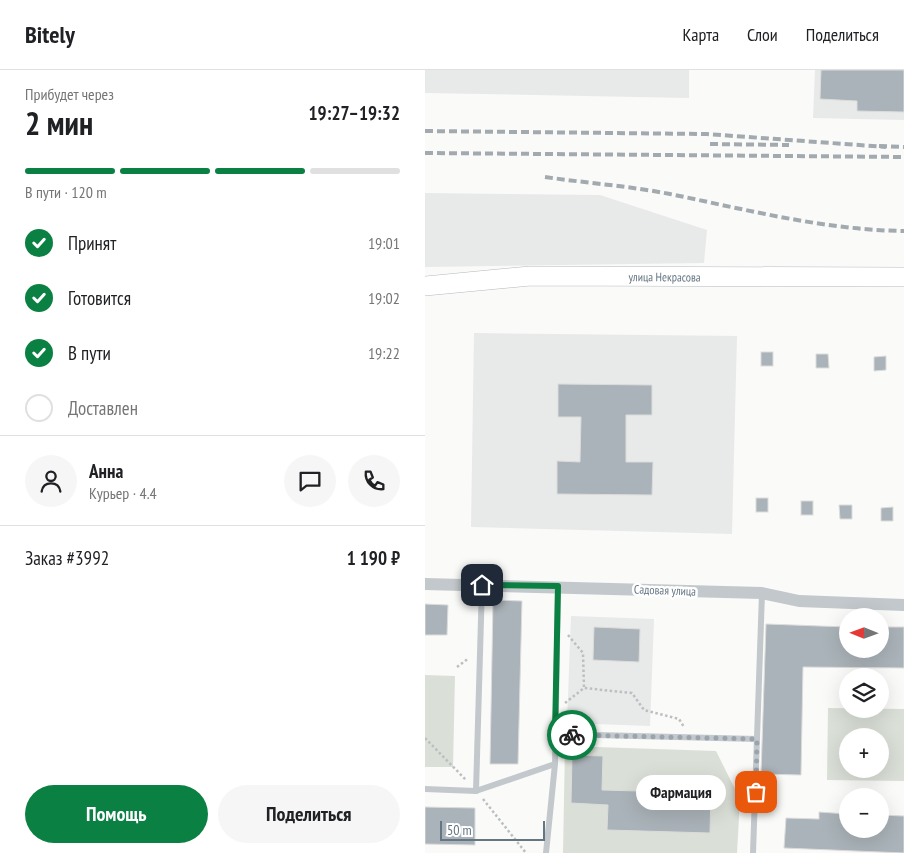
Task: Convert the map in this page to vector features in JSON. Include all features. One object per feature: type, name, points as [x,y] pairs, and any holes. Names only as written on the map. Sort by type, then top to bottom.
[{"type":"street","name":"улица Некрасова","points":[[425,286],[530,276],[904,277]]},
{"type":"street","name":"Садовая улица","points":[[425,584],[558,586],[762,593],[799,600],[904,606]]},
{"type":"lane","points":[[476,791],[482,585]]},
{"type":"lane","points":[[546,853],[555,764],[558,586]]},
{"type":"lane","points":[[753,853],[762,593]]},
{"type":"lane","points":[[555,734],[757,739]]},
{"type":"lane","points":[[425,789],[476,791],[555,764]]},
{"type":"path","points":[[557,624],[583,653],[584,688]]},
{"type":"path","points":[[556,711],[584,688],[632,693],[644,710],[679,719],[690,738]]},
{"type":"shaded area","points":[[425,70],[689,70],[689,98],[425,93]]},
{"type":"shaded area","points":[[815,70],[904,70],[904,120],[813,118]]},
{"type":"shaded area","points":[[425,193],[600,195],[707,230],[704,263],[425,267]]},
{"type":"shaded area","points":[[474,333],[737,336],[732,534],[471,527]]},
{"type":"shaded area","points":[[571,616],[654,619],[650,726],[567,723]]},
{"type":"shaded area","points":[[425,675],[455,676],[453,767],[425,767]]},
{"type":"shaded area","points":[[828,708],[839,708],[839,718],[889,718],[889,709],[904,709],[904,781],[827,780]]},
{"type":"shaded area","points":[[565,746],[716,751],[740,799],[737,853],[563,853]]},
{"type":"building","points":[[821,70],[904,70],[904,112],[857,111],[857,101],[820,99]]},
{"type":"building","points":[[761,352],[773,352],[773,366],[761,366]]},
{"type":"building","points":[[816,354],[828,354],[829,368],[816,368]]},
{"type":"building","points":[[886,356],[886,370],[874,371],[874,357]]},
{"type":"building","points":[[558,384],[652,385],[652,415],[626,415],[626,462],[653,462],[652,495],[557,494],[557,461],[580,462],[581,417],[558,417]]},
{"type":"building","points":[[756,498],[768,498],[768,512],[756,512]]},
{"type":"building","points":[[801,501],[813,501],[813,515],[801,515]]},
{"type":"building","points":[[839,505],[852,505],[852,519],[840,519]]},
{"type":"building","points":[[893,507],[893,521],[881,521],[881,508]]},
{"type":"building","points":[[493,600],[522,601],[518,764],[490,764]]},
{"type":"building","points":[[425,604],[448,605],[447,635],[425,635]]},
{"type":"building","points":[[766,624],[839,627],[839,658],[889,658],[889,627],[904,627],[904,668],[803,667],[801,775],[761,774]]},
{"type":"building","points":[[594,627],[640,629],[639,662],[593,660]]},
{"type":"building","points":[[572,755],[603,756],[602,790],[711,793],[710,833],[607,830],[608,805],[571,803]]},
{"type":"building","points":[[425,807],[475,808],[475,845],[425,844]]},
{"type":"building","points":[[819,812],[839,813],[839,838],[889,838],[889,815],[904,816],[904,853],[784,848],[786,818],[819,819]]},
{"type":"railway","points":[[425,131],[707,134],[886,147]]},
{"type":"railway","points":[[710,144],[789,145]]},
{"type":"railway","points":[[879,146],[904,147]]},
{"type":"railway","points":[[425,153],[904,157]]},
{"type":"railway","points":[[545,177],[655,191],[816,223],[874,230],[904,231]]},
{"type":"way so far","points":[[572,735],[757,739],[756,792]]},
{"type":"place","name":"Фармация","points":[[756,792]]},
{"type":"route","points":[[482,585],[558,586],[555,734],[572,735]]}]
